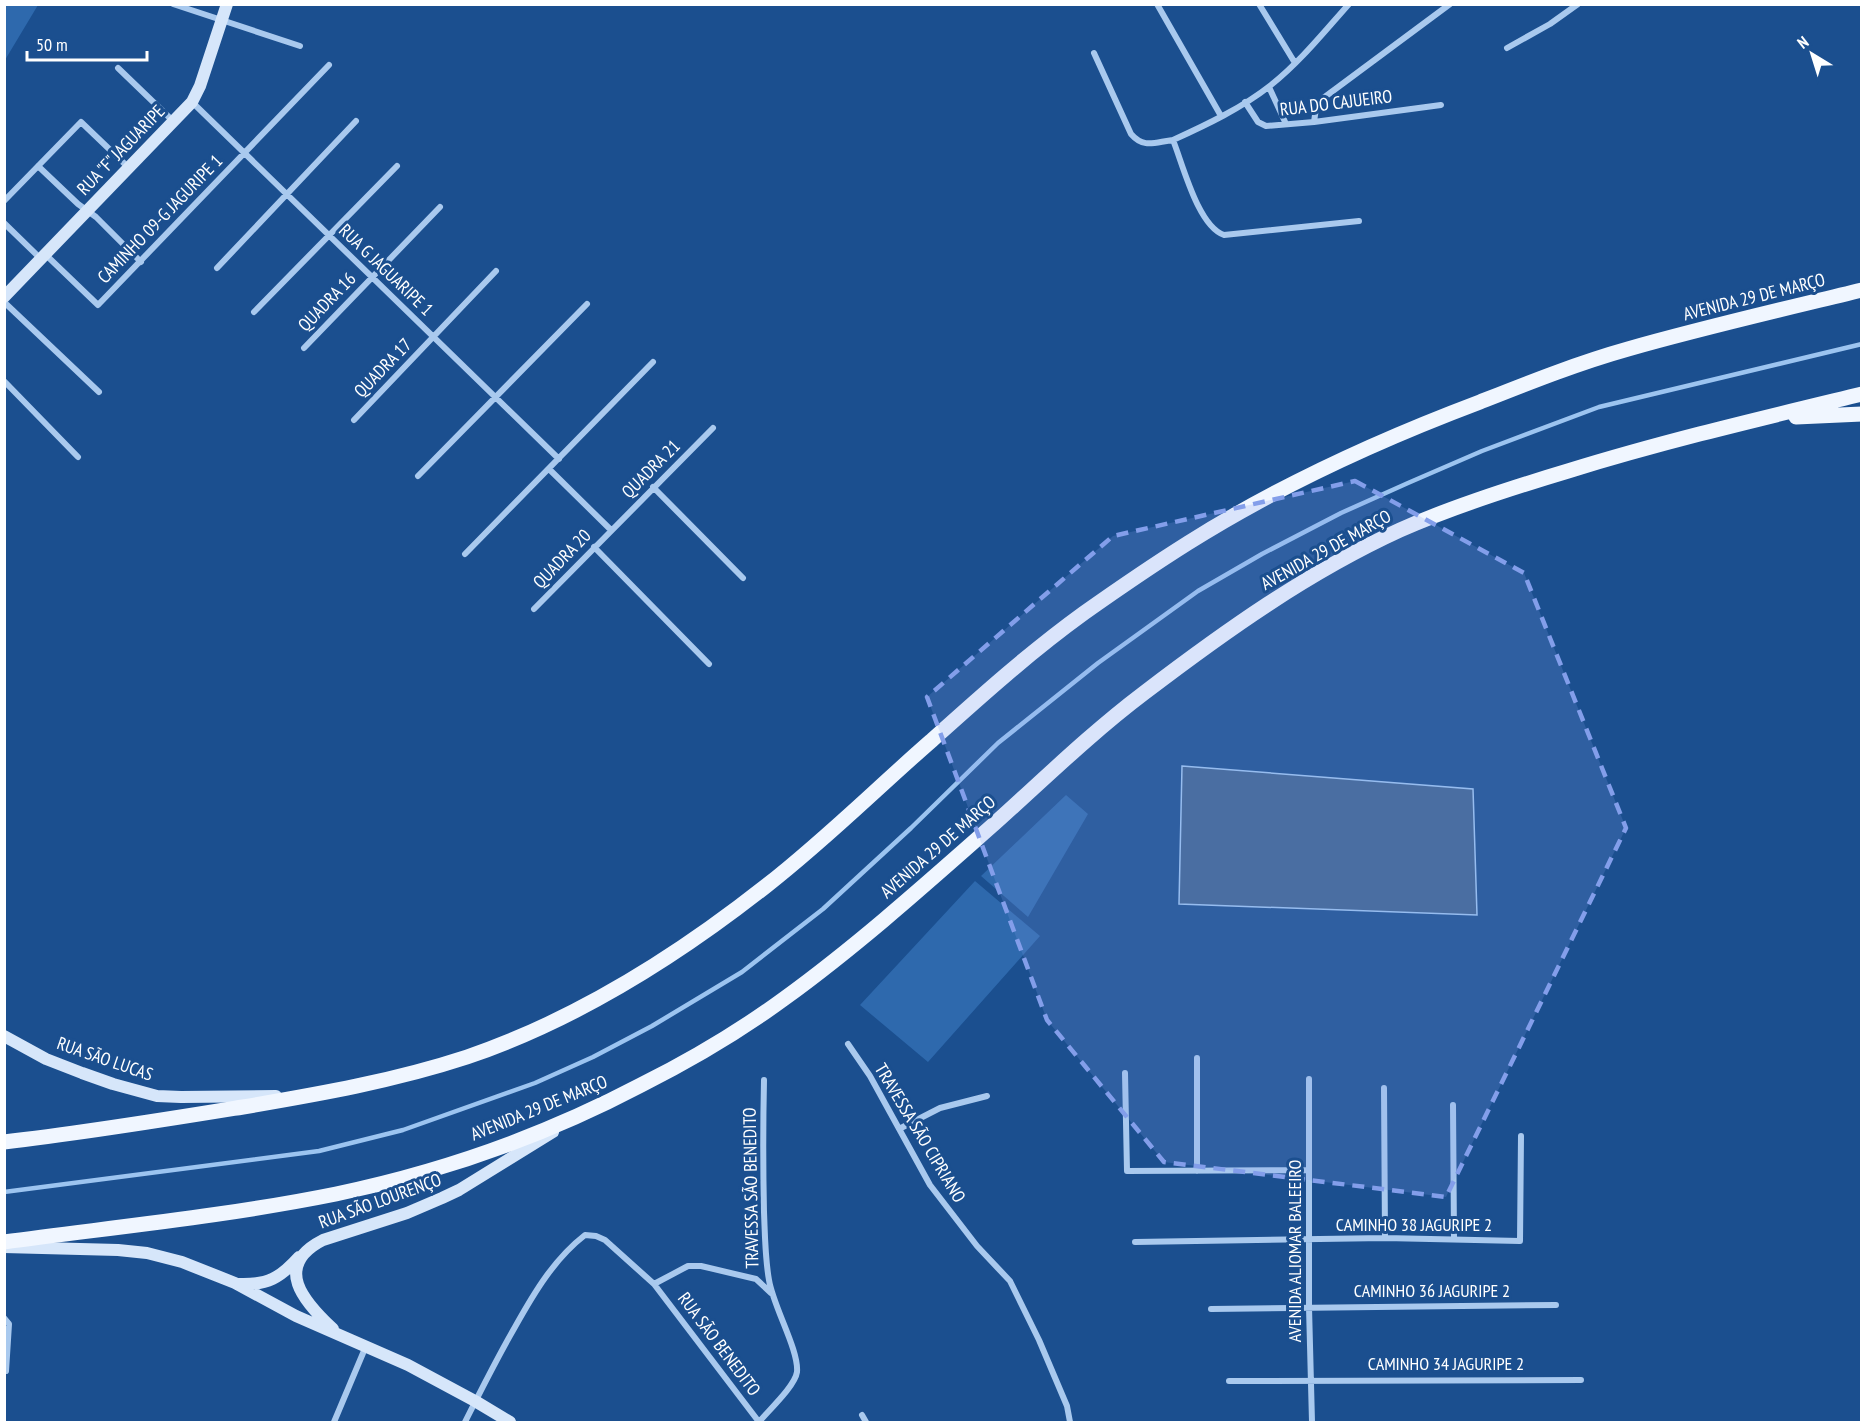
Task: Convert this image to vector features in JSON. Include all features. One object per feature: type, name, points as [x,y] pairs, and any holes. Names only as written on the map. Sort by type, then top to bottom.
[{"type":"main road","name":"RUA \"F\" JAGUARIPE","points":[[4,297],[192,102],[200,86],[227,4]]},
{"type":"main road","name":"AVENIDA 29 DE MARÇO","points":[[4,1142],[116,1128],[307,1096],[383,1080],[470,1056],[546,1024],[617,988],[656,965],[729,915],[815,847],[969,707],[1081,615],[1192,541],[1293,483],[1414,428],[1545,377],[1623,350],[1862,290]]},
{"type":"main road","name":"AVENIDA 29 DE MARÇO","points":[[4,1242],[253,1209],[337,1194],[396,1180],[481,1154],[586,1112],[640,1086],[690,1058],[780,1002],[874,929],[1082,744],[1139,697],[1237,625],[1285,593],[1344,559],[1397,532],[1477,500],[1598,461],[1862,394]]},
{"type":"main road","points":[[1763,418],[1862,414]]},
{"type":"main road","name":"RUA SÃO LUCAS","points":[[4,1036],[46,1059],[113,1084],[157,1095],[181,1097],[307,1096]]},
{"type":"main road","name":"RUA SÃO LOURENÇO","points":[[235,1283],[262,1284],[285,1272],[311,1246],[323,1240],[407,1213],[459,1190],[586,1112]]},
{"type":"main road","points":[[4,1247],[118,1250],[182,1262],[235,1283],[296,1316],[408,1365],[510,1422]]},
{"type":"main road","points":[[303,1253],[297,1271],[297,1283],[302,1295],[309,1305],[341,1336]]},
{"type":"street","points":[[173,4],[300,46]]},
{"type":"street","points":[[1157,4],[1221,116]]},
{"type":"street","points":[[1259,4],[1295,63]]},
{"type":"street","points":[[1094,53],[1131,134],[1138,142],[1145,144],[1173,140],[1221,116],[1269,87],[1295,63],[1349,4]]},
{"type":"street","points":[[1314,122],[1316,108],[1322,99],[1450,4]]},
{"type":"street","points":[[1507,48],[1550,24],[1578,4]]},
{"type":"street","name":"CAMINHO 09-G JAGURIPE 1","points":[[44,257],[98,305],[329,65]]},
{"type":"street","points":[[118,68],[174,121]]},
{"type":"street","points":[[1269,87],[1286,124]]},
{"type":"street","name":"RUA G JAGUARIPE 1","points":[[192,102],[559,459]]},
{"type":"street","name":"RUA DO CAJUEIRO","points":[[1245,102],[1258,122],[1266,126],[1441,105]]},
{"type":"street","points":[[4,201],[81,122],[129,168]]},
{"type":"street","points":[[217,268],[356,122]]},
{"type":"street","points":[[1173,140],[1202,215],[1216,232],[1224,235],[1359,221]]},
{"type":"street","points":[[254,312],[397,165]]},
{"type":"street","points":[[38,166],[96,217],[141,262]]},
{"type":"street","name":"QUADRA 16","points":[[304,348],[441,207]]},
{"type":"street","points":[[4,223],[44,257]]},
{"type":"street","name":"QUADRA 17","points":[[354,420],[496,272]]},
{"type":"street","points":[[4,302],[99,392]]},
{"type":"street","points":[[418,476],[587,304]]},
{"type":"street","points":[[465,554],[653,362]]},
{"type":"street","points":[[4,381],[78,457]]},
{"type":"street","name":"QUADRA 21","points":[[611,530],[712,428]]},
{"type":"street","points":[[549,469],[611,530]]},
{"type":"street","points":[[653,487],[743,579]]},
{"type":"street","name":"QUADRA 20","points":[[534,609],[611,530]]},
{"type":"street","points":[[594,547],[709,664]]},
{"type":"street","name":"TRAVESSA SÃO CIPRIANO","points":[[848,1044],[870,1076],[930,1185],[977,1246],[1010,1281],[1039,1340],[1067,1406],[1070,1422]]},
{"type":"street","points":[[1197,1058],[1197,1171]]},
{"type":"street","points":[[1125,1073],[1127,1171],[1309,1170]]},
{"type":"street","name":"AVENIDA ALIOMAR BALEEIRO","points":[[1309,1079],[1309,1307],[1312,1422]]},
{"type":"street","name":"TRAVESSA SÃO BENEDITO","points":[[759,1422],[793,1383],[797,1374],[795,1354],[771,1293],[765,1243],[764,1080]]},
{"type":"street","points":[[1384,1088],[1385,1238]]},
{"type":"street","points":[[899,1129],[940,1108],[987,1096]]},
{"type":"street","points":[[1453,1105],[1454,1239]]},
{"type":"street","name":"CAMINHO 38 JAGURIPE 2","points":[[1135,1242],[1385,1238],[1520,1241],[1521,1136]]},
{"type":"street","name":"RUA SÃO BENEDITO","points":[[476,1401],[537,1290],[571,1246],[585,1235],[596,1236],[604,1240],[654,1284],[759,1422]]},
{"type":"street","points":[[654,1284],[688,1266],[701,1266],[756,1279],[771,1293]]},
{"type":"street","name":"CAMINHO 36 JAGURIPE 2","points":[[1211,1309],[1556,1305]]},
{"type":"street","points":[[4,1318],[9,1324],[6,1371]]},
{"type":"street","points":[[334,1422],[366,1346]]},
{"type":"street","name":"CAMINHO 34 JAGURIPE 2","points":[[1229,1381],[1581,1380]]},
{"type":"street","points":[[465,1422],[476,1401]]},
{"type":"street","points":[[862,1416],[866,1422]]},
{"type":"highlighted area","points":[[1355,481],[1524,573],[1626,828],[1446,1197],[1164,1162],[1047,1020],[927,697],[1113,536]]},
{"type":"shaded area","points":[[4,5],[38,5],[5,60]]},
{"type":"shaded area","points":[[1182,766],[1473,789],[1477,915],[1179,904]]},
{"type":"shaded area","points":[[1066,795],[1088,814],[1028,917],[981,876]]},
{"type":"shaded area","points":[[975,881],[1040,936],[928,1062],[860,1005]]},
{"type":"waterway","points":[[4,1192],[319,1151],[403,1130],[535,1083],[593,1057],[652,1026],[742,972],[823,909],[998,743],[1098,663],[1198,591],[1262,554],[1341,513],[1408,483],[1482,451],[1599,407],[1862,344]]}]
